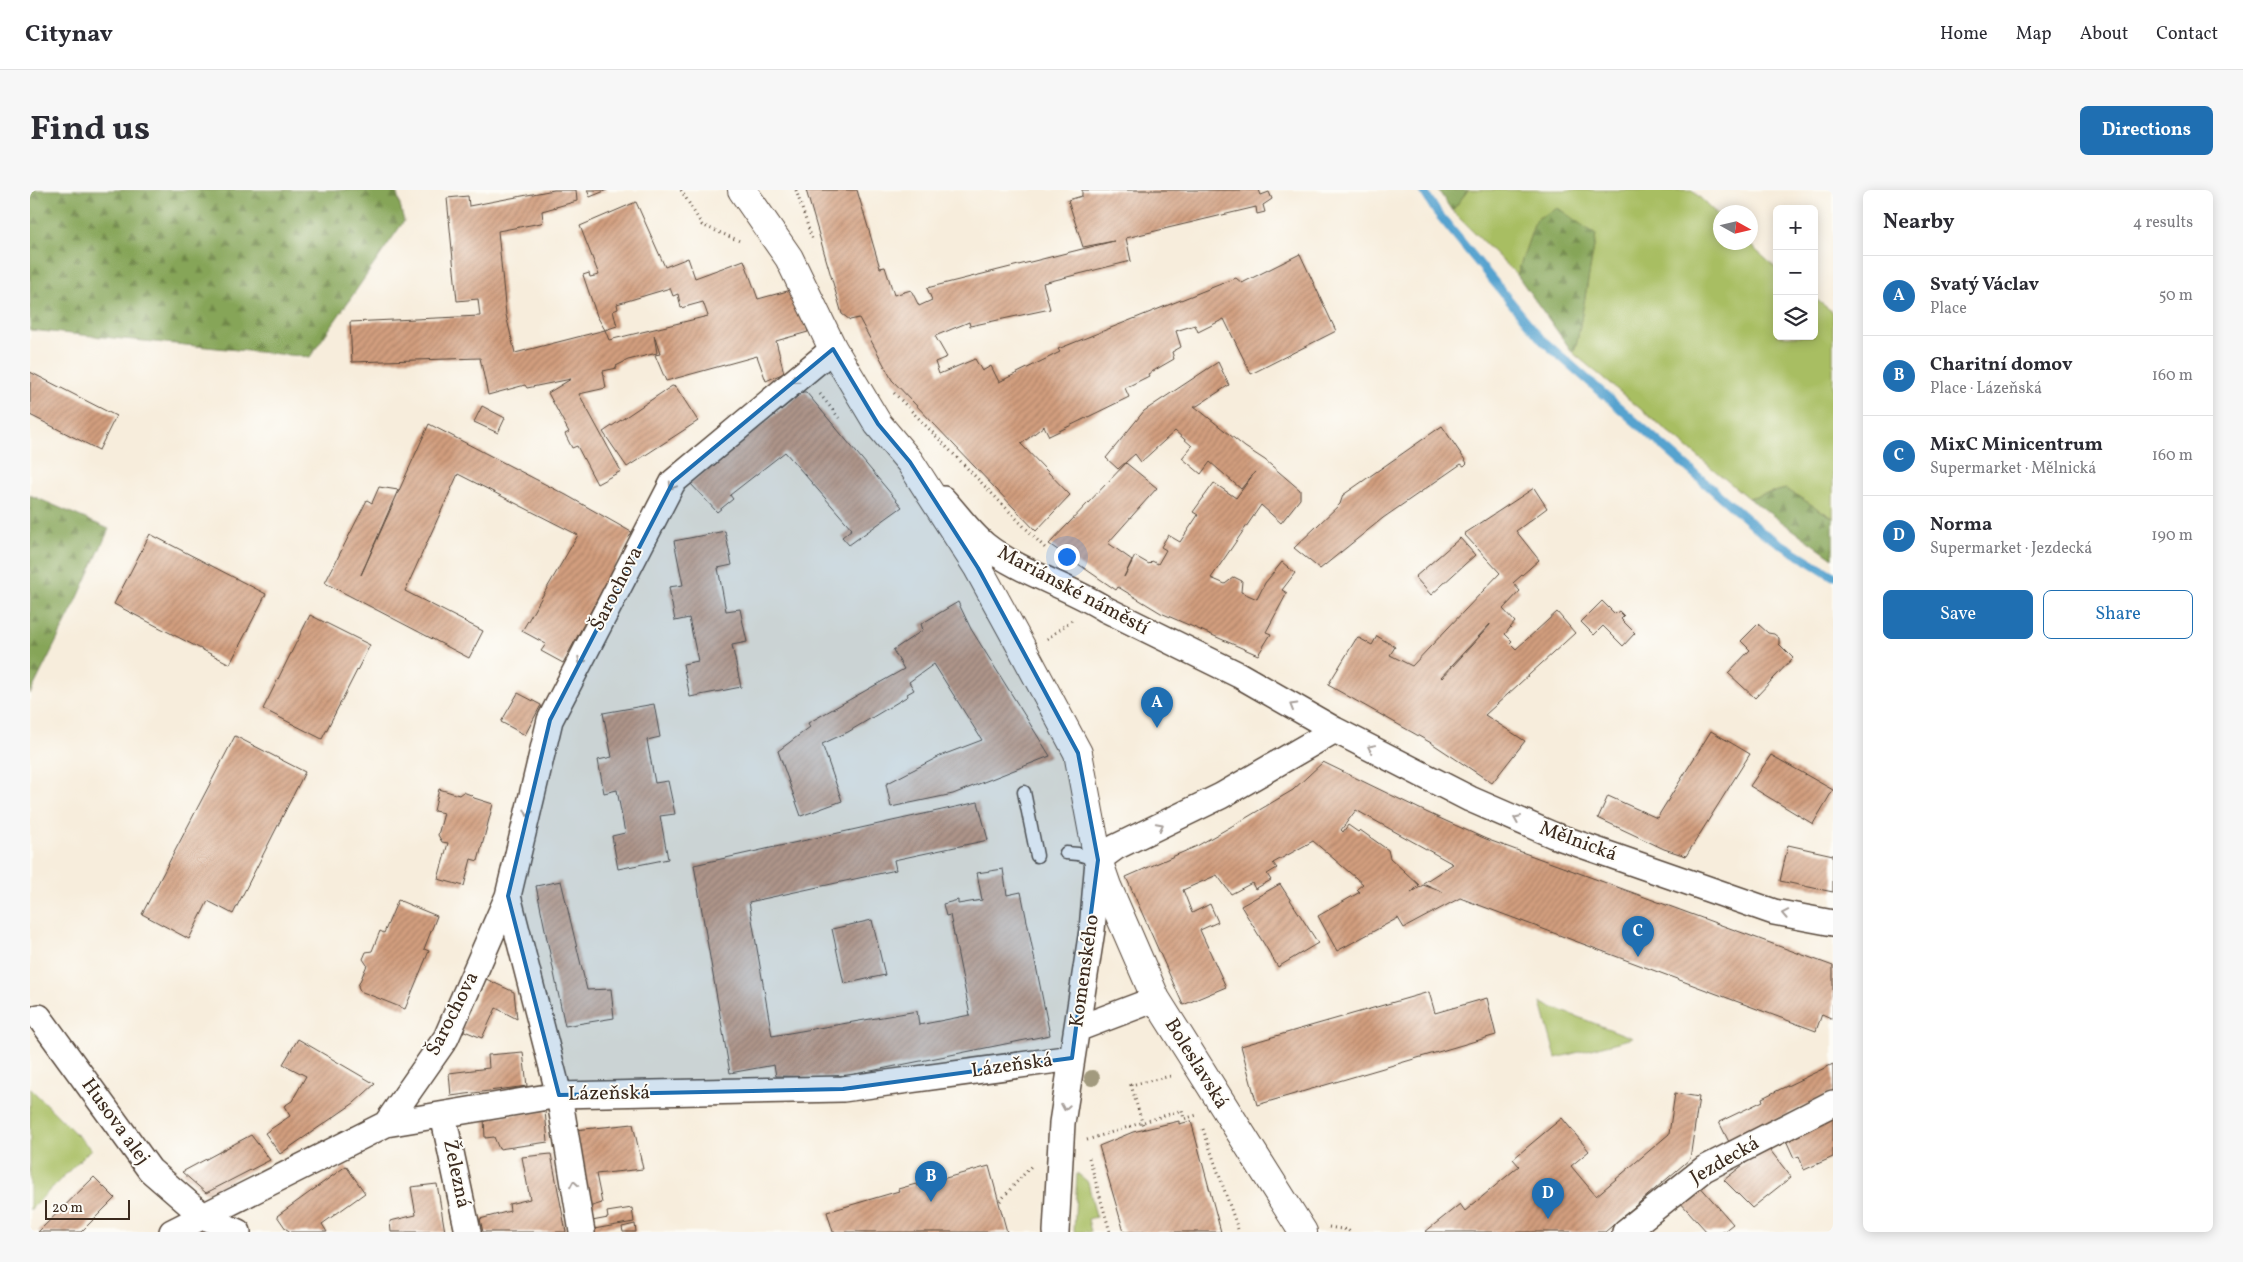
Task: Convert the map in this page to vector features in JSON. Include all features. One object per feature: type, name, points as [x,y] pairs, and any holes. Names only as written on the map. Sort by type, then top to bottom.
[{"type":"main road","points":[[742,190],[789,258],[833,349],[878,424],[910,462]]},
{"type":"main road","name":"Mariánské náměstí","points":[[910,462],[978,568],[1078,753],[1098,860],[1107,886]]},
{"type":"main road","name":"Boleslavská","points":[[1107,886],[1156,999],[1303,1232]]},
{"type":"street","name":"Šarochova","points":[[386,1124],[446,1038],[508,896],[550,720],[673,482],[833,349]]},
{"type":"street","name":"Mariánské náměstí","points":[[910,462],[985,545],[1022,568],[1086,597],[1239,675],[1335,730]]},
{"type":"street","points":[[1098,860],[1116,847],[1220,796],[1335,730]]},
{"type":"street","name":"Mělnická","points":[[1335,730],[1470,799],[1554,835],[1774,912],[1833,923]]},
{"type":"street","name":"Komenského","points":[[1056,1232],[1062,1124],[1092,930],[1098,860]]},
{"type":"street","name":"Šarochova","points":[[508,896],[559,1094],[582,1232]]},
{"type":"street","points":[[1077,1029],[1156,999]]},
{"type":"street","name":"Husova alej","points":[[39,1017],[150,1170],[203,1216],[238,1232]]},
{"type":"street","name":"Lázeňská","points":[[172,1232],[386,1124],[559,1094],[843,1089],[1072,1058]]},
{"type":"street","name":"Jezdecká","points":[[1625,1232],[1704,1169],[1833,1103]]},
{"type":"street","name":"Železná","points":[[443,1115],[468,1232]]},
{"type":"lane","points":[[1024,792],[1037,856]]},
{"type":"lane","points":[[1066,853],[1078,854],[1098,860]]},
{"type":"path","points":[[681,190],[702,225],[743,242]]},
{"type":"path","points":[[796,190],[815,246]]},
{"type":"path","points":[[810,368],[815,387],[844,425]]},
{"type":"path","points":[[888,386],[1047,550]]},
{"type":"path","points":[[1131,1085],[1144,1129]]},
{"type":"path","points":[[1093,1138],[1182,1110],[1184,1119],[1198,1115],[1239,1232]]},
{"type":"path","points":[[1086,1150],[1110,1232]]},
{"type":"path","points":[[1000,1201],[1037,1159]]},
{"type":"highlighted area","points":[[833,349],[878,424],[910,462],[978,568],[1078,753],[1098,860],[1072,1058],[843,1089],[559,1095],[508,896],[550,720],[673,482]]},
{"type":"green space","points":[[30,190],[396,190],[404,221],[310,357],[30,330]]},
{"type":"green space","points":[[1438,190],[1468,190],[1452,211]]},
{"type":"green space","points":[[1468,190],[1692,190],[1713,210],[1713,250],[1756,250],[1773,265],[1773,340],[1818,340],[1818,301],[1833,312],[1833,518],[1786,489],[1748,498],[1573,353],[1577,342],[1596,235],[1536,219],[1517,275],[1452,211]]},
{"type":"green space","points":[[1558,208],[1596,235],[1577,342],[1573,353],[1517,275],[1536,219]]},
{"type":"green space","points":[[1786,489],[1833,518],[1833,558],[1748,498]]},
{"type":"green space","points":[[30,495],[109,529],[76,602],[30,694]]},
{"type":"green space","points":[[1541,1003],[1633,1038],[1556,1058]]},
{"type":"green space","points":[[30,1088],[91,1149],[30,1210]]},
{"type":"green space","points":[[1077,1173],[1088,1182],[1096,1217],[1088,1219],[1091,1232],[1074,1232]]},
{"type":"building","points":[[554,190],[576,190],[577,201],[542,211],[543,221],[541,223],[498,231],[506,315],[515,353],[605,330],[597,316],[583,275],[589,273],[590,277],[599,275],[580,226],[636,202],[665,267],[688,258],[695,278],[744,260],[758,299],[795,289],[808,332],[776,341],[784,373],[766,381],[757,356],[666,381],[655,355],[660,354],[654,335],[657,353],[628,360],[616,366],[617,368],[603,371],[606,388],[579,394],[621,471],[597,484],[577,446],[572,448],[565,434],[569,432],[548,393],[571,379],[527,388],[525,385],[488,395],[480,358],[352,362],[350,322],[480,316],[478,299],[457,301],[447,198],[468,196],[469,206]],"holes":[[[670,288],[673,296],[678,294],[681,308],[703,302],[708,316],[609,340],[605,330],[617,326],[613,311],[618,309],[617,304]]]},
{"type":"building","points":[[587,190],[607,190],[590,197]]},
{"type":"building","points":[[806,190],[857,190],[880,268],[885,267],[894,295],[911,290],[919,306],[932,300],[927,288],[1114,241],[1083,247],[1068,200],[1082,196],[1082,190],[1259,190],[1261,195],[1269,192],[1272,199],[1263,205],[1265,212],[1257,214],[1256,207],[1126,238],[1131,261],[1043,283],[1050,309],[970,326],[969,322],[935,336],[947,357],[935,362],[939,374],[975,359],[982,371],[991,366],[999,382],[1060,352],[1058,349],[1236,278],[1242,283],[1300,254],[1336,331],[1251,374],[1224,319],[1198,332],[1195,325],[1176,331],[1181,347],[1172,352],[1174,359],[1148,374],[1149,376],[1125,388],[1129,397],[1049,436],[1044,426],[1021,444],[1070,495],[1036,531],[892,380],[859,318],[850,320],[842,314]]},
{"type":"building","points":[[1218,362],[1229,385],[1197,406],[1194,406],[1245,447],[1265,460],[1300,490],[1300,499],[1281,523],[1261,505],[1211,578],[1225,584],[1234,577],[1242,581],[1241,592],[1257,599],[1265,583],[1282,562],[1295,573],[1282,590],[1287,593],[1266,632],[1271,634],[1258,655],[1161,613],[1118,587],[1116,590],[1049,544],[1126,463],[1157,488],[1108,543],[1132,560],[1124,577],[1135,556],[1149,564],[1152,561],[1158,564],[1166,550],[1161,547],[1168,535],[1180,542],[1198,515],[1193,512],[1214,483],[1236,498],[1255,472],[1241,489],[1210,462],[1201,474],[1182,458],[1192,446],[1175,431],[1141,462],[1135,454],[1118,469],[1106,458],[1144,411]]},
{"type":"building","points":[[30,372],[116,416],[99,450],[30,415]]},
{"type":"building","points":[[672,386],[676,387],[698,421],[627,467],[603,432]]},
{"type":"building","points":[[803,392],[806,392],[902,507],[849,545],[842,537],[852,529],[785,452],[730,495],[733,499],[717,512],[690,483]]},
{"type":"building","points":[[482,406],[505,418],[498,433],[474,422]]},
{"type":"building","points":[[429,424],[566,495],[633,533],[563,663],[541,651],[546,644],[522,631],[578,535],[458,474],[405,591],[483,631],[469,658],[325,583],[367,500],[372,503],[379,487],[398,490],[361,575]]},
{"type":"building","points":[[1442,426],[1467,463],[1464,466],[1461,464],[1383,518],[1320,569],[1294,548],[1340,504],[1343,495]]},
{"type":"building","points":[[1534,488],[1547,508],[1516,531],[1539,560],[1513,583],[1520,591],[1503,609],[1515,622],[1505,634],[1512,641],[1510,643],[1516,649],[1557,612],[1575,633],[1485,715],[1525,741],[1492,783],[1433,744],[1328,685],[1356,639],[1359,638],[1372,645],[1377,636],[1395,647],[1390,655],[1412,666],[1500,573],[1464,534]],"holes":[[[1490,625],[1442,678],[1441,677]]]},
{"type":"building","points":[[725,531],[732,565],[718,568],[726,611],[740,609],[747,642],[732,645],[741,687],[690,697],[683,664],[698,661],[689,618],[675,621],[669,587],[683,585],[674,541]]},
{"type":"building","points":[[150,534],[266,594],[230,664],[114,604]]},
{"type":"building","points":[[1460,538],[1475,555],[1431,595],[1415,577]]},
{"type":"building","points":[[1602,601],[1615,614],[1619,611],[1624,616],[1621,619],[1635,633],[1623,646],[1603,626],[1594,635],[1581,622]]},
{"type":"building","points":[[958,602],[971,629],[1050,756],[953,794],[891,807],[886,784],[940,756],[982,740],[934,664],[909,682],[914,690],[907,694],[908,696],[848,732],[822,744],[842,801],[801,816],[778,751],[810,727],[808,723],[904,669],[893,650],[923,630],[921,624]]},
{"type":"building","points":[[310,615],[370,645],[322,739],[263,709]]},
{"type":"building","points":[[1758,624],[1768,633],[1774,634],[1779,638],[1779,644],[1793,658],[1755,698],[1728,673],[1750,650],[1741,641]]},
{"type":"building","points":[[518,693],[541,705],[525,735],[501,722]]},
{"type":"building","points":[[654,704],[660,737],[647,740],[655,783],[668,781],[675,814],[660,816],[668,859],[618,869],[612,836],[625,833],[617,790],[604,793],[598,760],[612,757],[603,713]]},
{"type":"building","points":[[1711,731],[1750,754],[1686,856],[1664,849],[1598,818],[1608,796],[1657,818]]},
{"type":"building","points":[[235,736],[305,772],[233,914],[208,901],[189,939],[142,914]]},
{"type":"building","points":[[1771,755],[1833,790],[1813,824],[1750,786]]},
{"type":"building","points":[[1323,762],[1486,839],[1833,966],[1833,1019],[1822,1014],[1816,1031],[1460,898],[1404,928],[1398,918],[1337,951],[1318,916],[1360,892],[1357,889],[1363,884],[1313,841],[1273,863],[1277,868],[1267,874],[1271,880],[1255,889],[1252,883],[1231,894],[1217,875],[1183,890],[1192,913],[1210,904],[1218,922],[1200,930],[1226,987],[1183,1005],[1126,877],[1197,846],[1293,790]],"holes":[[[1356,810],[1453,864],[1423,883],[1443,892],[1423,885],[1411,893],[1419,885],[1390,858],[1388,850],[1360,830],[1358,832],[1348,825],[1343,832],[1341,830]]]},
{"type":"building","points":[[439,789],[459,795],[463,792],[493,804],[478,861],[471,859],[464,886],[438,879],[448,843],[442,842],[438,835],[444,813],[434,811]]},
{"type":"building","points":[[978,802],[988,840],[894,860],[896,870],[749,902],[772,1036],[917,1011],[919,1025],[970,1015],[950,915],[946,916],[943,904],[958,900],[958,904],[982,900],[977,873],[1003,869],[1007,895],[1021,892],[1050,1035],[841,1077],[776,1076],[774,1065],[730,1073],[694,865]]},
{"type":"building","points":[[1788,845],[1833,855],[1833,892],[1780,881]]},
{"type":"building","points":[[561,881],[587,990],[611,989],[614,1018],[565,1026],[536,886]]},
{"type":"building","points":[[1280,884],[1318,943],[1278,967],[1241,906]]},
{"type":"building","points":[[398,900],[437,916],[424,949],[429,951],[405,1009],[360,991],[358,986],[367,965],[363,959],[366,952],[372,951],[380,931],[384,933]]},
{"type":"building","points":[[872,920],[885,975],[844,984],[832,929]]},
{"type":"building","points":[[486,979],[514,992],[517,1019],[496,1008],[482,1038],[462,1030]]},
{"type":"building","points":[[1429,992],[1435,1013],[1487,998],[1496,1035],[1257,1105],[1241,1046]]},
{"type":"building","points":[[298,1039],[375,1084],[354,1103],[280,1154],[265,1133],[290,1116],[284,1106],[292,1101],[306,1076],[283,1064]]},
{"type":"building","points":[[523,1052],[527,1086],[451,1096],[449,1073],[489,1068],[488,1055]]},
{"type":"building","points":[[1833,1064],[1833,1092],[1729,1142],[1719,1122],[1763,1101],[1762,1098]]},
{"type":"building","points":[[1675,1093],[1699,1097],[1690,1159],[1605,1232],[1425,1232],[1460,1204],[1465,1211],[1519,1166],[1513,1159],[1562,1118],[1589,1151],[1571,1166],[1596,1196],[1669,1134]]},
{"type":"building","points":[[545,1111],[548,1142],[499,1149],[494,1137],[485,1138],[484,1118]]},
{"type":"building","points":[[1833,1115],[1833,1157],[1804,1170],[1799,1156],[1794,1158],[1785,1138]]},
{"type":"building","points":[[1179,1121],[1179,1124],[1191,1121],[1221,1232],[1124,1232],[1099,1146],[1133,1132]]},
{"type":"building","points":[[633,1124],[643,1169],[596,1174],[602,1203],[589,1207],[575,1130]]},
{"type":"building","points":[[251,1135],[270,1160],[206,1193],[182,1172]]},
{"type":"building","points":[[1767,1146],[1791,1177],[1752,1208],[1724,1180]]},
{"type":"building","points":[[551,1154],[566,1232],[483,1232],[480,1219],[510,1211],[509,1204],[530,1199],[522,1157]]},
{"type":"building","points":[[346,1166],[365,1193],[322,1224],[327,1232],[291,1232],[286,1229],[277,1216]]},
{"type":"building","points":[[989,1166],[1007,1232],[833,1232],[827,1212],[899,1191],[898,1189],[916,1184],[917,1186]]},
{"type":"building","points":[[94,1177],[115,1198],[81,1232],[38,1232]]},
{"type":"building","points":[[437,1184],[445,1232],[391,1232],[390,1221],[416,1215],[411,1187]]},
{"type":"building","points":[[1698,1184],[1733,1224],[1723,1232],[1707,1232],[1678,1200]]},
{"type":"building","points":[[632,1208],[634,1222],[594,1229],[592,1221],[608,1218],[607,1212]]},
{"type":"building","points":[[635,1224],[636,1232],[623,1232],[622,1227]]},
{"type":"waterway","points":[[1423,190],[1436,211],[1541,339],[1760,531],[1833,576]]},
{"type":"place","name":"Svatý Václav","points":[[1157,728]]},
{"type":"place","name":"MixC Minicentrum","points":[[1638,957]]},
{"type":"place","name":"Charitní domov","points":[[931,1202]]},
{"type":"place","name":"Norma","points":[[1548,1219]]}]
